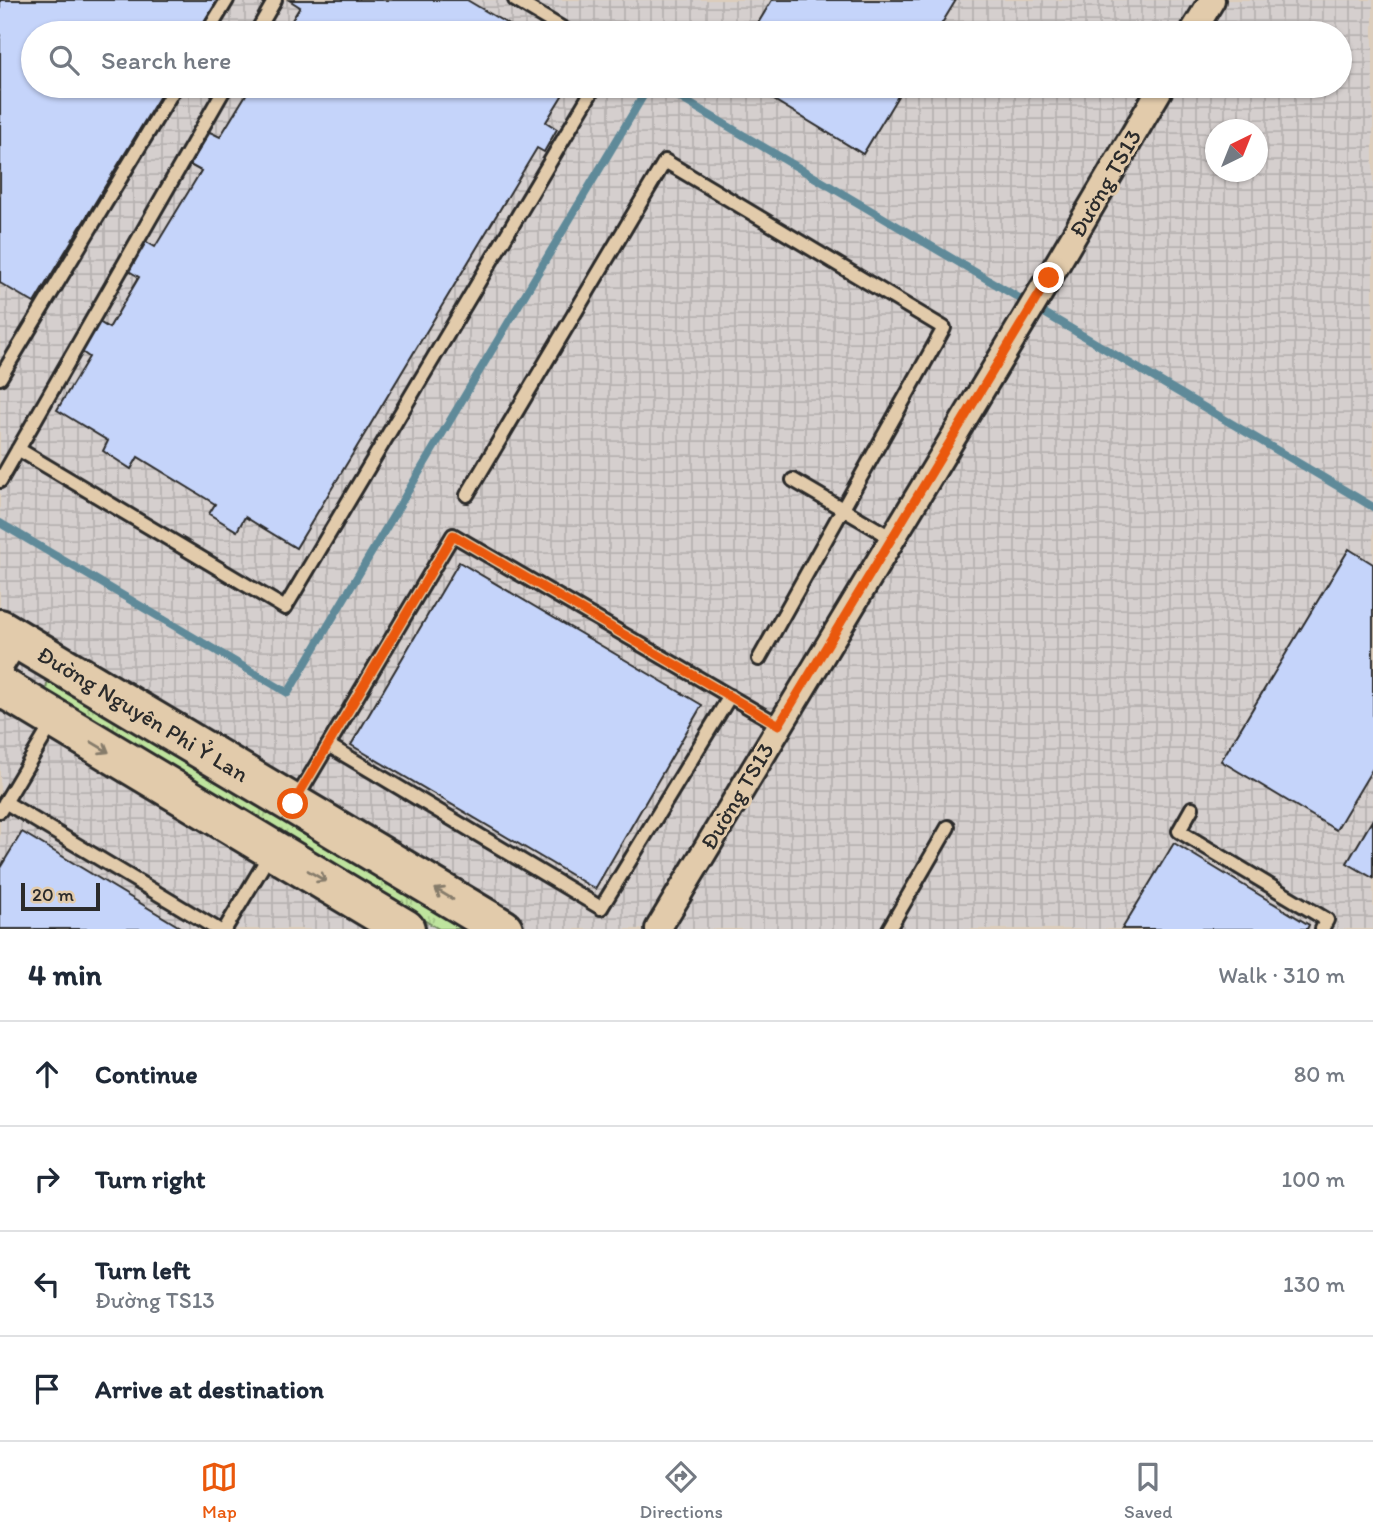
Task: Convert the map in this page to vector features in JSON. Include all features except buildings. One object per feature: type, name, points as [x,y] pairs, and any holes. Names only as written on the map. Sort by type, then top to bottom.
[{"type":"main road","name":"Đường Nguyên Phi Ỷ Lan","points":[[6,645],[293,804],[503,929]]},
{"type":"main road","points":[[0,686],[405,929]]},
{"type":"street","points":[[1199,21],[1212,0]]},
{"type":"street","name":"Đường TS13","points":[[658,929],[1155,98]]},
{"type":"lane","points":[[214,21],[227,0]]},
{"type":"lane","points":[[263,21],[275,0]]},
{"type":"lane","points":[[515,0],[550,21]]},
{"type":"lane","points":[[0,379],[169,98]]},
{"type":"lane","points":[[2,478],[219,98]]},
{"type":"lane","points":[[18,449],[285,608],[588,98]]},
{"type":"lane","points":[[467,495],[665,161],[944,328],[759,659]]},
{"type":"lane","points":[[793,480],[892,538]]},
{"type":"lane","points":[[293,804],[453,535],[779,725]]},
{"type":"lane","points":[[328,745],[601,908],[730,696]]},
{"type":"lane","points":[[55,719],[3,806],[218,929]]},
{"type":"lane","points":[[1192,808],[1179,831],[1327,920],[1322,929]]},
{"type":"lane","points":[[889,929],[948,827]]},
{"type":"lane","points":[[225,929],[272,850]]},
{"type":"shaded area","points":[[0,0],[1373,0],[1373,929],[0,929]]},
{"type":"green space","points":[[52,682],[467,929],[439,929],[48,696],[47,684]]},
{"type":"waterway","points":[[0,523],[288,693],[642,98]]},
{"type":"waterway","points":[[680,98],[1373,507]]},
{"type":"route","points":[[293,804],[453,535],[779,725],[1049,278]]}]
